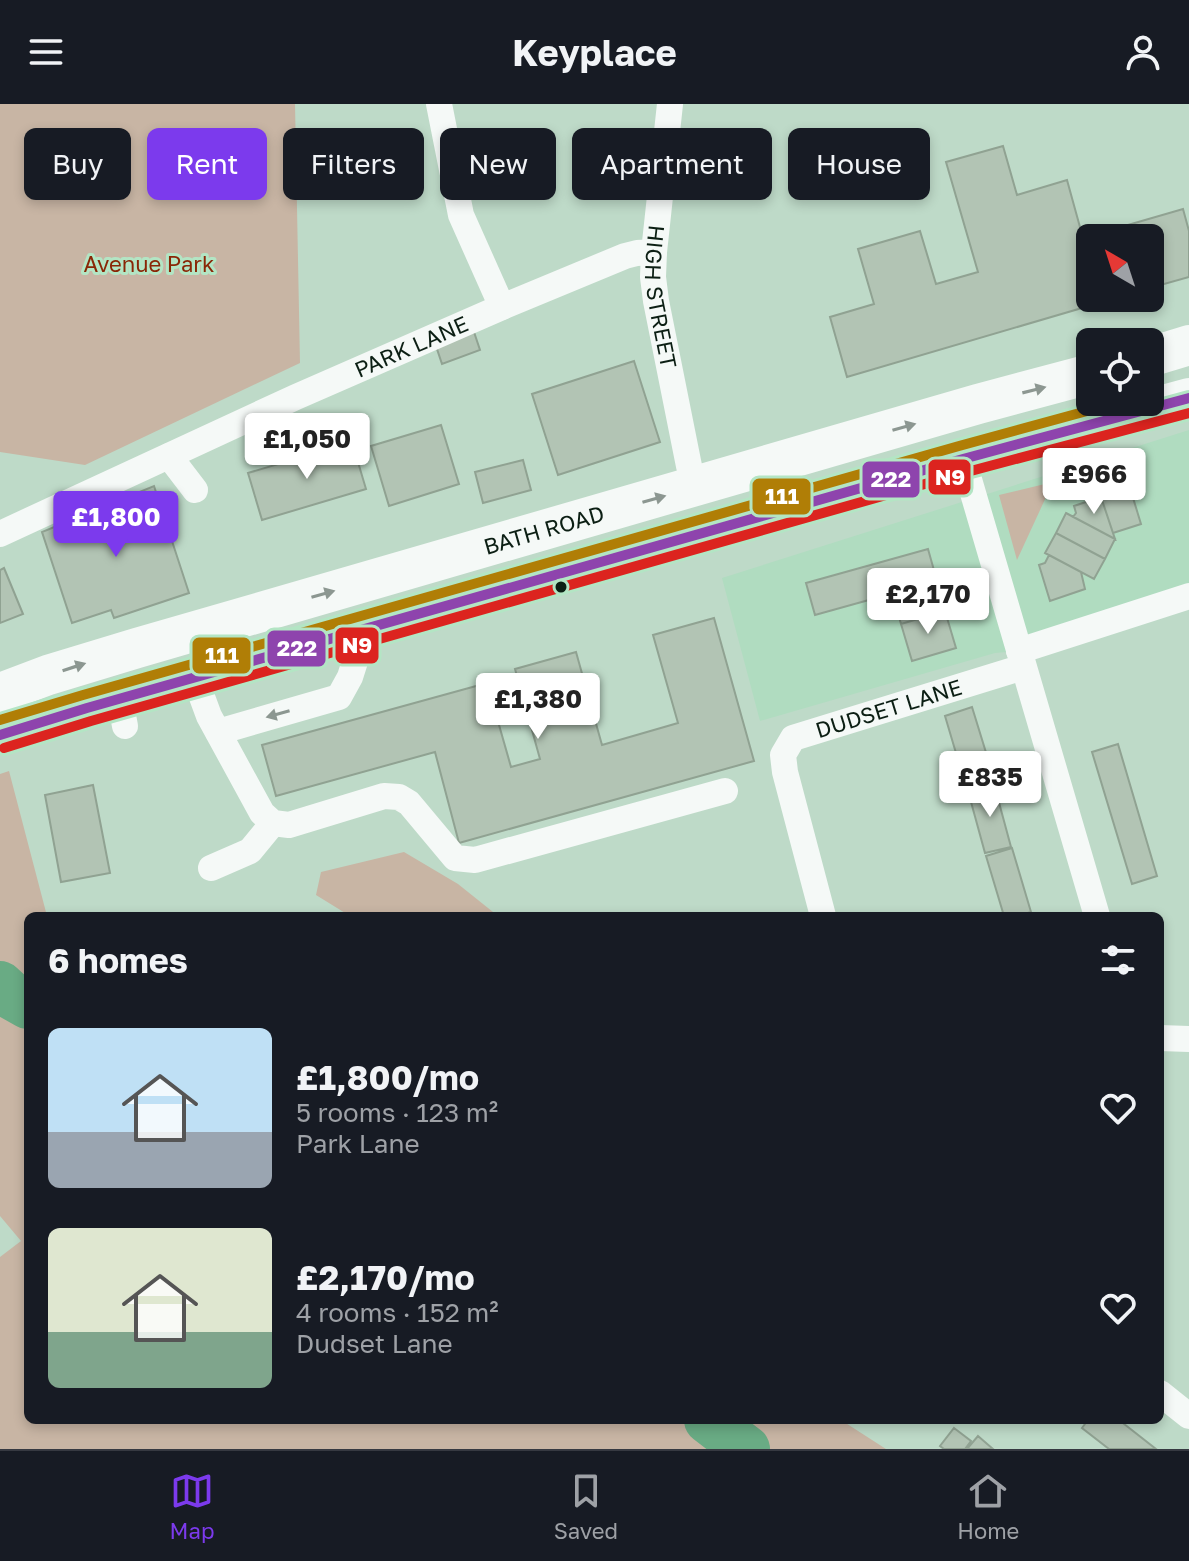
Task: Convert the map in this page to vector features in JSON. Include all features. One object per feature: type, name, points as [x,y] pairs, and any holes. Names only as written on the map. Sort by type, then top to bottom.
[{"type":"highway","points":[[1164,353],[1189,345]]},
{"type":"highway","name":"BATH ROAD","points":[[0,693],[137,648],[1076,378]]},
{"type":"highway","points":[[0,735],[123,713],[195,678],[963,459],[1189,398]]},
{"type":"highway","points":[[963,459],[960,446],[965,424],[978,404]]},
{"type":"street","points":[[439,104],[461,215],[502,307]]},
{"type":"street","name":"HIGH STREET","points":[[670,104],[653,277],[695,487]]},
{"type":"street","name":"PARK LANE","points":[[0,534],[296,397],[502,307],[625,256],[654,252]]},
{"type":"street","points":[[169,456],[195,490]]},
{"type":"street","points":[[963,459],[1096,912]]},
{"type":"street","points":[[1021,659],[1189,596]]},
{"type":"street","points":[[218,732],[339,697],[350,677],[365,630]]},
{"type":"street","name":"DUDSET LANE","points":[[822,912],[785,772],[783,755],[793,738],[1021,659]]},
{"type":"street","points":[[195,678],[209,716],[262,813],[273,823],[289,825],[384,796],[399,797],[409,803],[455,858],[475,860],[725,791]]},
{"type":"street","points":[[211,868],[250,851],[273,823]]},
{"type":"street","points":[[1164,1038],[1189,1039]]},
{"type":"street","points":[[1164,1396],[1189,1416]]},
{"type":"shaded area","points":[[1189,430],[1189,596],[1019,651],[995,653],[760,721],[722,578]]},
{"type":"green space","name":"Avenue Park","points":[[0,104],[295,104],[295,128],[283,128],[283,200],[297,200],[300,363],[85,465],[0,452]]},
{"type":"green space","points":[[1053,482],[1017,560],[999,495]]},
{"type":"green space","points":[[9,771],[46,912],[24,912],[24,1424],[847,1424],[886,1449],[0,1449],[0,1257],[21,1241],[0,1216],[0,774]]},
{"type":"green space","points":[[404,852],[458,884],[493,912],[344,912],[316,895],[321,872]]},
{"type":"building","points":[[1003,146],[1017,195],[1067,180],[1079,224],[1076,224],[1076,310],[847,377],[830,317],[874,304],[858,249],[920,231],[936,284],[978,272],[946,162]]},
{"type":"building","points":[[1183,209],[1189,231],[1189,277],[1164,284],[1164,224],[1131,224]]},
{"type":"building","points":[[474,332],[480,350],[442,364],[436,346]]},
{"type":"building","points":[[634,361],[660,442],[558,475],[532,394]]},
{"type":"building","points":[[441,425],[459,484],[389,506],[371,446]]},
{"type":"building","points":[[352,442],[366,489],[262,520],[248,473]]},
{"type":"building","points":[[523,460],[531,490],[483,503],[475,472]]},
{"type":"building","points":[[154,486],[189,593],[114,618],[111,610],[72,623],[42,532]]},
{"type":"building","points":[[1130,488],[1141,524],[1113,533],[1101,497]]},
{"type":"building","points":[[1101,497],[1115,539],[1073,517],[1076,513],[1074,506]]},
{"type":"building","points":[[1066,513],[1115,539],[1105,559],[1056,533]]},
{"type":"building","points":[[1056,533],[1105,559],[1094,579],[1045,553]]},
{"type":"building","points":[[928,549],[937,581],[815,615],[806,583]]},
{"type":"building","points":[[1049,555],[1081,572],[1085,589],[1050,601],[1039,565],[1045,563]]},
{"type":"building","points":[[4,568],[23,614],[0,623],[0,570]]},
{"type":"building","points":[[937,581],[945,611],[901,624],[892,593]]},
{"type":"building","points":[[945,611],[956,648],[912,661],[901,624]]},
{"type":"building","points":[[714,618],[754,761],[459,843],[435,752],[276,796],[262,745],[487,683],[511,767],[540,759],[515,669],[576,652],[602,745],[678,723],[653,635]]},
{"type":"building","points":[[972,707],[992,772],[964,780],[945,716]]},
{"type":"building","points":[[1118,744],[1157,876],[1132,884],[1092,752]]},
{"type":"building","points":[[994,784],[1011,847],[985,853],[968,791]]},
{"type":"building","points":[[93,785],[110,873],[61,882],[45,795]]},
{"type":"building","points":[[1012,848],[1031,912],[1003,912],[986,856]]},
{"type":"building","points":[[1085,1424],[1124,1424],[1156,1449],[1109,1449],[1082,1428]]},
{"type":"building","points":[[954,1428],[971,1441],[965,1449],[944,1449],[940,1446]]},
{"type":"building","points":[[978,1436],[993,1449],[967,1449]]},
{"type":"waterway","points":[[0,985],[24,1003]]},
{"type":"waterway","points":[[713,1424],[746,1449]]},
{"type":"transit line","name":"222","points":[[0,735],[963,459],[1189,398]]},
{"type":"transit line","name":"N9","points":[[4,748],[967,472],[1189,413]]},
{"type":"transit line","name":"111","points":[[0,720],[1076,414]]}]
